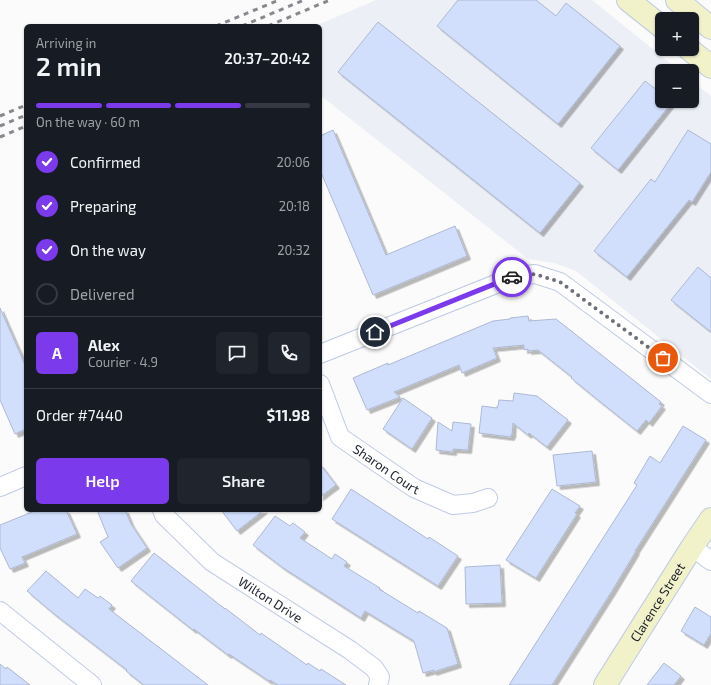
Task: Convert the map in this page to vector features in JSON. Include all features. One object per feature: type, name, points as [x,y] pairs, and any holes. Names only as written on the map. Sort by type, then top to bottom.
[{"type":"street","points":[[628,0],[655,21]]},
{"type":"street","points":[[677,0],[711,28]]},
{"type":"street","points":[[698,56],[711,67]]},
{"type":"street","points":[[322,353],[516,276],[535,274],[560,282],[711,394]]},
{"type":"street","name":"Sharon Court","points":[[322,389],[340,437],[414,488],[453,505],[473,503],[488,498]]},
{"type":"street","points":[[0,487],[24,477]]},
{"type":"street","name":"Wilton Drive","points":[[163,512],[164,515],[212,562],[350,650],[374,668],[380,677],[378,685]]},
{"type":"street","name":"Clarence Street","points":[[605,685],[711,519]]},
{"type":"street","points":[[692,547],[711,561]]},
{"type":"street","points":[[0,611],[92,685]]},
{"type":"shaded area","points":[[376,0],[592,0],[655,51],[655,56],[661,56],[671,64],[655,64],[655,108],[699,108],[699,87],[711,96],[711,379],[576,271],[554,263],[528,259],[322,97],[322,24],[320,24]]},
{"type":"building","points":[[458,0],[536,0],[556,16],[566,3],[620,46],[558,124],[437,26]]},
{"type":"building","points":[[378,22],[580,183],[540,233],[338,72]]},
{"type":"building","points":[[645,81],[655,89],[655,108],[667,108],[618,170],[591,148]]},
{"type":"building","points":[[333,130],[386,255],[455,226],[467,256],[373,295],[322,175],[322,135]]},
{"type":"building","points":[[688,130],[711,144],[711,172],[692,202],[689,200],[627,277],[594,251],[651,179],[655,182]]},
{"type":"building","points":[[698,267],[711,278],[711,332],[671,300]]},
{"type":"building","points":[[0,308],[24,362],[24,430],[15,434],[0,400]]},
{"type":"building","points":[[528,316],[529,321],[556,319],[661,402],[659,404],[662,406],[649,423],[646,420],[637,431],[538,350],[524,350],[524,345],[493,348],[497,358],[462,373],[459,365],[394,392],[400,397],[367,410],[353,378],[493,321]]},
{"type":"building","points":[[514,393],[537,396],[568,420],[547,447],[513,423],[511,437],[479,433],[482,406],[497,408],[499,400],[513,401]]},
{"type":"building","points":[[403,398],[432,418],[412,449],[383,429]]},
{"type":"building","points":[[438,422],[452,431],[453,422],[471,424],[468,450],[453,449],[453,452],[436,450]]},
{"type":"building","points":[[683,426],[706,440],[552,685],[509,685],[637,485],[634,483],[650,456],[660,463]]},
{"type":"building","points":[[592,451],[596,482],[557,486],[553,455]]},
{"type":"building","points":[[322,467],[336,485],[322,496]]},
{"type":"building","points":[[351,489],[428,539],[429,537],[458,556],[438,586],[332,519]]},
{"type":"building","points":[[552,489],[580,506],[575,513],[577,514],[536,578],[506,560]]},
{"type":"building","points":[[32,512],[67,512],[77,534],[22,557],[25,563],[10,569],[0,548],[0,525]]},
{"type":"building","points":[[98,512],[126,512],[131,524],[147,548],[118,568],[100,542],[108,537]]},
{"type":"building","points":[[223,512],[261,512],[237,531]]},
{"type":"building","points":[[275,516],[290,526],[293,523],[305,532],[300,538],[332,559],[335,554],[347,562],[344,566],[418,613],[419,611],[447,628],[458,664],[433,672],[434,670],[423,673],[414,641],[365,611],[361,618],[282,567],[253,545]]},
{"type":"building","points":[[154,553],[260,635],[261,633],[307,665],[308,663],[320,671],[321,669],[346,685],[278,685],[270,680],[269,681],[229,654],[228,655],[194,629],[193,630],[131,581]]},
{"type":"building","points":[[500,565],[502,603],[466,604],[465,567]]},
{"type":"building","points":[[46,571],[78,598],[85,589],[98,598],[100,596],[112,605],[109,609],[208,685],[144,685],[27,591]]},
{"type":"building","points":[[695,607],[711,617],[711,633],[704,645],[681,631]]},
{"type":"building","points":[[664,663],[681,676],[674,685],[647,685]]},
{"type":"building","points":[[0,664],[6,669],[7,667],[30,685],[0,685]]},
{"type":"railway","points":[[221,24],[279,0]]},
{"type":"railway","points":[[247,24],[304,0]]},
{"type":"railway","points":[[273,24],[330,0]]},
{"type":"railway","points":[[0,116],[24,106]]},
{"type":"railway","points":[[0,126],[24,116]]},
{"type":"railway","points":[[0,137],[24,127]]},
{"type":"way so far","points":[[512,277],[535,274],[560,282],[663,358]]},
{"type":"route","points":[[375,332],[512,277]]}]
